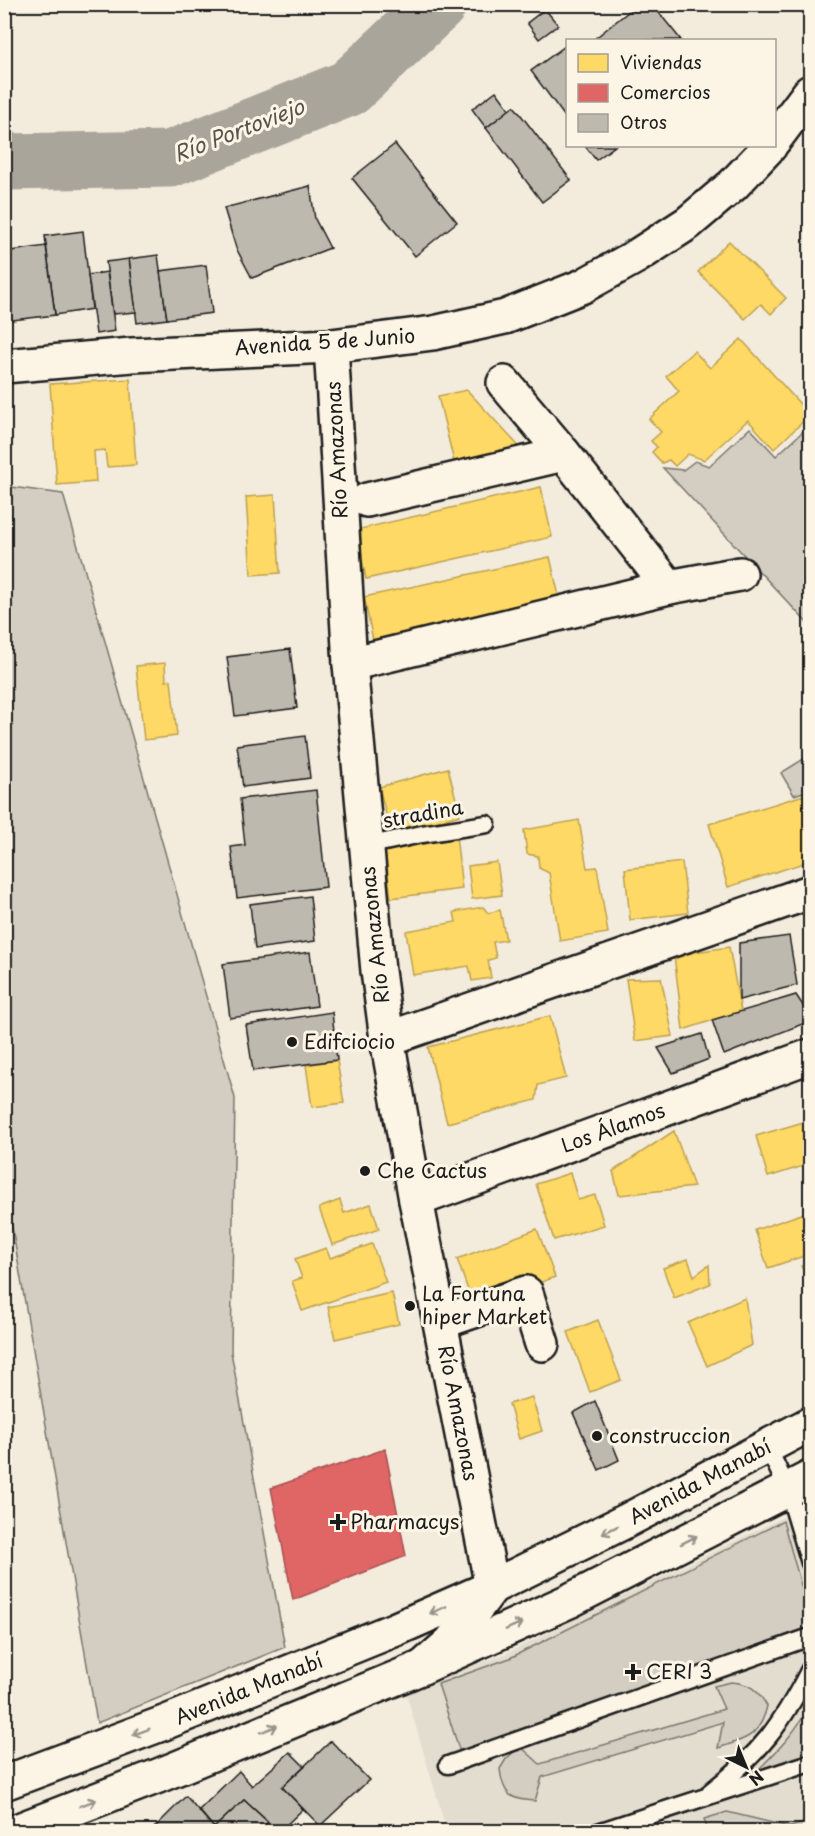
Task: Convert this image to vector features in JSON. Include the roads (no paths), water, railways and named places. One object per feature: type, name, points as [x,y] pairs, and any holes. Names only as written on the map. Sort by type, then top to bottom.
[{"type":"street","points":[[776,137],[810,92]]},
{"type":"street","name":"Avenida 5 de Junio","points":[[4,366],[132,355],[331,346],[433,333],[505,317],[583,286],[638,256],[688,223],[733,185],[769,147]]},
{"type":"street","name":"Río Amazonas","points":[[331,346],[350,664],[378,971],[387,1040],[416,1200],[492,1587]]},
{"type":"street","points":[[504,382],[669,587]]},
{"type":"street","points":[[367,500],[564,454]]},
{"type":"street","points":[[350,664],[669,587],[740,574]]},
{"type":"street","points":[[387,1040],[810,892]]},
{"type":"street","name":"Los Álamos","points":[[416,1200],[810,1056]]},
{"type":"street","points":[[441,1322],[526,1293],[542,1344]]},
{"type":"street","name":"Avenida Manabí","points":[[4,1783],[164,1723],[396,1629],[492,1587],[626,1521],[810,1425]]},
{"type":"street","name":"Avenida Manabí","points":[[14,1832],[423,1667],[569,1601],[799,1484]]},
{"type":"street","name":"Avenida Manabí","points":[[423,1667],[451,1642],[492,1587]]},
{"type":"lane","name":"stradina","points":[[366,846],[487,824]]},
{"type":"lane","points":[[767,1446],[799,1484],[810,1563]]},
{"type":"lane","points":[[448,1765],[810,1636]]},
{"type":"lane","points":[[698,1801],[732,1775],[758,1750],[787,1712],[810,1669]]},
{"type":"lane","points":[[598,1832],[810,1763]]},
{"type":"waterway","name":"Río Portoviejo","points":[[4,162],[170,159],[349,88],[438,4]]},
{"type":"place","name":"Edifciocio","points":[[292,1042]]},
{"type":"place","name":"Che Cactus","points":[[365,1171]]},
{"type":"place","name":"La Fortuna hiper Market","points":[[410,1306]]},
{"type":"place","name":"construccion","points":[[597,1436]]},
{"type":"place","name":"Pharmacys","points":[[338,1522]]},
{"type":"place","name":"CERI 3","points":[[633,1672]]}]
